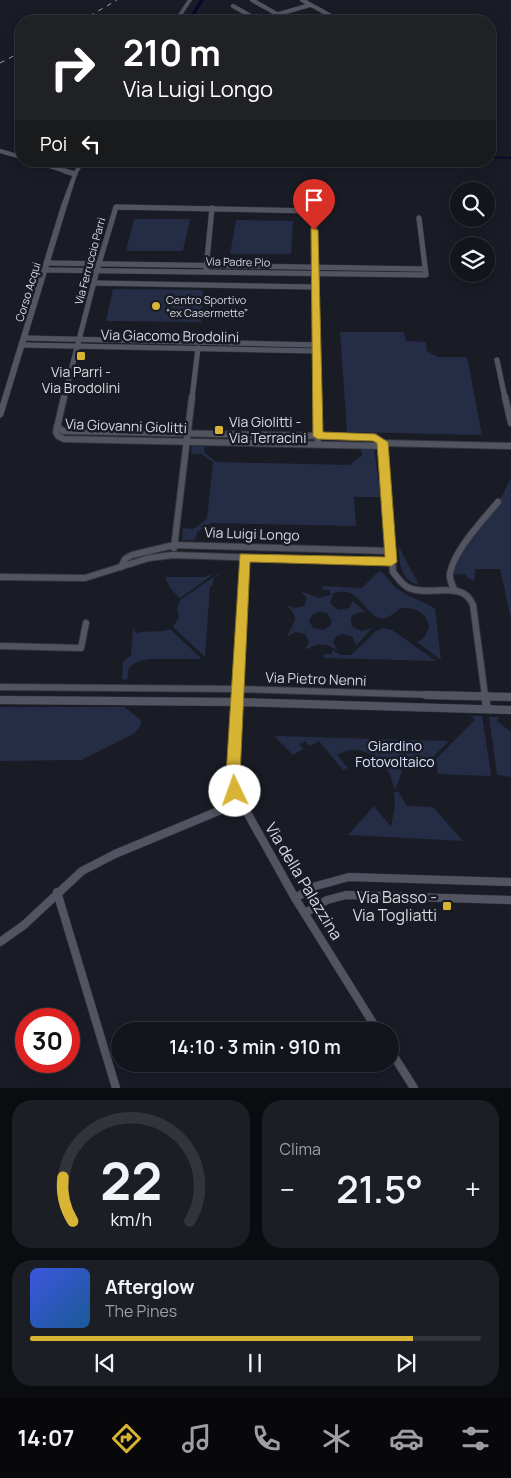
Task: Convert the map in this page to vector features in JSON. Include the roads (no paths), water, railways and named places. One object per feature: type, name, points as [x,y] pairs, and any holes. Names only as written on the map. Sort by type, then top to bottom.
[{"type":"street","points":[[180,15],[190,0]]},
{"type":"street","points":[[252,0],[277,14]]},
{"type":"street","points":[[302,0],[330,15]]},
{"type":"street","points":[[274,15],[310,5]]},
{"type":"street","points":[[233,6],[249,15]]},
{"type":"street","points":[[0,151],[15,155]]},
{"type":"street","points":[[53,167],[75,174]]},
{"type":"street","name":"Corso Acqui","points":[[0,416],[75,174],[79,167]]},
{"type":"street","name":"Via Ferruccio Parri","points":[[57,426],[79,346],[97,267],[116,206],[314,211],[314,271]]},
{"type":"street","points":[[206,269],[212,208]]},
{"type":"street","name":"Via Padre Pio","points":[[46,267],[314,271],[426,275],[419,218]]},
{"type":"street","points":[[314,271],[318,444]]},
{"type":"street","points":[[94,283],[315,287]]},
{"type":"street","name":"Via Giacomo Brodolini","points":[[23,342],[80,339],[317,348]]},
{"type":"street","name":"Via Giacomo Brodolini","points":[[23,342],[79,346],[317,348]]},
{"type":"street","points":[[173,555],[198,348]]},
{"type":"street","points":[[497,360],[511,423]]},
{"type":"street","name":"Via Giovanni Giolitti","points":[[57,426],[63,431],[375,438],[383,444]]},
{"type":"street","name":"Via Giovanni Giolitti","points":[[57,426],[56,434],[62,439],[511,446]]},
{"type":"street","points":[[383,444],[391,562],[396,577],[410,589],[428,592],[455,591],[466,594],[472,600],[487,709]]},
{"type":"street","points":[[455,591],[451,584],[450,574],[453,565],[474,532],[498,502]]},
{"type":"street","name":"Via Luigi Longo","points":[[121,567],[125,559],[132,555],[174,545],[391,551]]},
{"type":"street","name":"Via Luigi Longo","points":[[0,577],[85,578],[150,558],[173,555],[391,562]]},
{"type":"street","name":"Via della Palazzina","points":[[244,557],[233,776],[235,791],[295,898],[372,1022]]},
{"type":"street","points":[[0,646],[81,648],[86,623]]},
{"type":"street","name":"Via Pietro Nenni","points":[[0,687],[238,689],[511,697]]},
{"type":"street","name":"Via Pietro Nenni","points":[[0,700],[237,702],[511,710]]},
{"type":"street","points":[[0,942],[24,925],[57,892],[82,871],[114,854],[240,802]]},
{"type":"street","points":[[295,898],[322,884],[349,877],[511,882]]},
{"type":"street","points":[[57,892],[116,1088]]},
{"type":"street","points":[[305,913],[326,900],[346,895],[511,900]]},
{"type":"street","points":[[399,1064],[414,1088]]},
{"type":"waterway","points":[[193,15],[202,0]]},
{"type":"waterway","points":[[496,157],[511,158]]},
{"type":"railway","points":[[91,15],[117,0]]},
{"type":"railway","points":[[0,63],[15,55]]},
{"type":"place","name":"Centro Sportivo “ex Casermette”","points":[[156,306]]},
{"type":"place","name":"Via Parri - Via Brodolini","points":[[81,356]]},
{"type":"place","name":"Via Giolitti - Via Terracini","points":[[219,430]]},
{"type":"place","name":"Via Basso - Via Togliatti","points":[[447,906]]},
{"type":"park label","name":"Giardino Fotovoltaico","points":[[395,754]]}]
